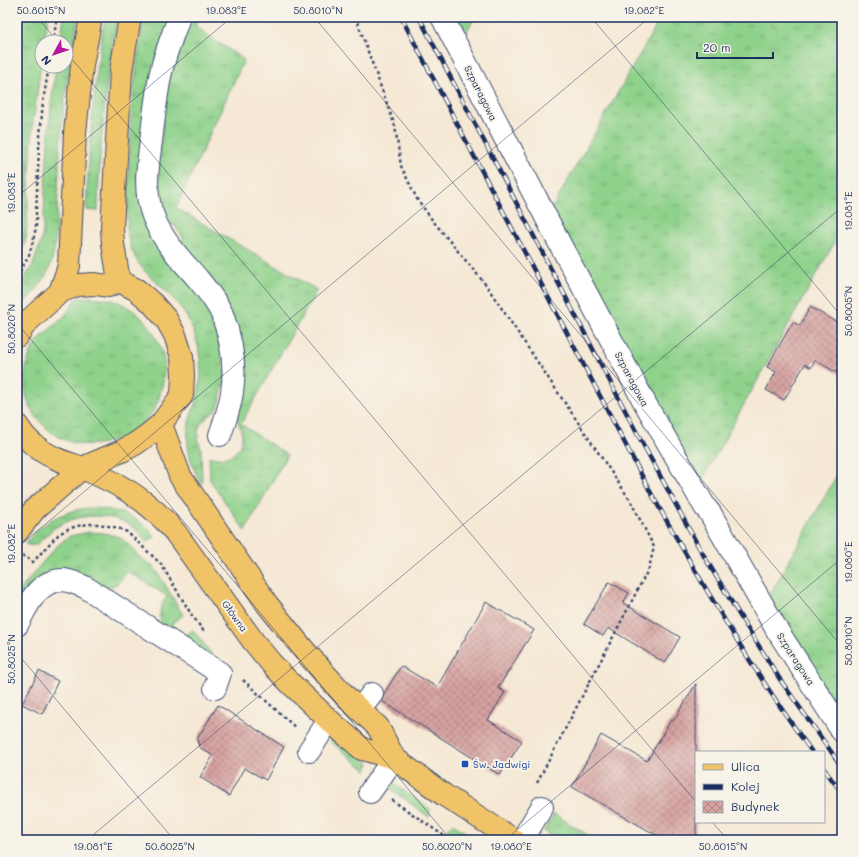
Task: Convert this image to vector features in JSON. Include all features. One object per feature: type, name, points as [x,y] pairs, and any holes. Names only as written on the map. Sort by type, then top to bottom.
[{"type":"main road","points":[[60,292],[68,266],[75,133],[82,65],[91,17]]},
{"type":"main road","points":[[119,281],[112,244],[112,228],[121,71],[130,17]]},
{"type":"main road","points":[[17,336],[26,323],[60,292],[77,285],[95,284],[108,286],[119,281]]},
{"type":"main road","points":[[17,532],[35,509],[82,468],[122,451],[149,434],[161,424],[182,395],[182,357],[175,335],[166,320],[152,303],[137,290],[119,281]]},
{"type":"main road","name":"Główna","points":[[161,424],[180,476],[267,604],[325,674],[366,702],[394,758]]},
{"type":"main road","name":"Główna","points":[[18,431],[35,446],[53,457],[82,468],[118,485],[136,496],[164,520],[253,641],[271,663],[298,691],[362,749],[394,758],[444,795],[514,840]]},
{"type":"street","points":[[179,17],[161,70],[157,88],[147,172],[147,192],[156,225],[165,240],[212,297],[222,313],[228,332],[234,373],[229,409],[220,436]]},
{"type":"street","name":"Szparagowa","points":[[442,17],[561,246],[646,405],[777,630],[842,731]]},
{"type":"street","points":[[17,624],[31,599],[47,584],[64,580],[74,583],[85,587],[220,673],[215,688]]},
{"type":"street","points":[[309,751],[329,720]]},
{"type":"street","points":[[370,792],[394,758]]},
{"type":"street","points":[[522,840],[542,807]]},
{"type":"path","points":[[54,34],[57,17]]},
{"type":"path","points":[[355,17],[395,126],[401,166],[417,199],[433,221],[486,285],[630,500],[654,547],[650,568],[536,784]]},
{"type":"path","points":[[17,277],[29,255],[36,227],[36,197],[41,122],[48,74]]},
{"type":"path","points":[[19,554],[33,562]]},
{"type":"green space","points":[[17,17],[48,17],[45,34],[34,34],[34,74],[40,74],[33,122],[26,238],[17,260]]},
{"type":"green space","points":[[64,17],[78,17],[74,43],[74,34],[61,34]]},
{"type":"green space","points":[[105,17],[117,17],[104,114],[98,211],[86,210],[92,113]]},
{"type":"green space","points":[[144,17],[172,17],[139,168],[190,281],[216,323],[226,374],[218,408],[203,421],[198,430],[198,440],[201,448],[202,484],[194,470],[188,447],[189,423],[197,398],[201,370],[196,338],[190,322],[176,301],[140,265],[130,246],[127,229],[131,112]]},
{"type":"green space","points":[[186,17],[196,17],[196,27],[244,60],[176,208],[317,290],[241,424],[287,455],[245,531],[210,480],[209,456],[215,458],[226,457],[236,452],[239,448],[242,433],[237,416],[241,374],[181,247],[183,237],[174,225],[166,224],[156,193],[167,79]]},
{"type":"green space","points":[[450,17],[475,17],[462,40]]},
{"type":"green space","points":[[661,17],[842,17],[842,229],[699,485],[551,210]]},
{"type":"green space","points":[[55,74],[69,74],[61,130],[55,247],[50,267],[44,279],[17,310],[17,290],[34,262],[43,231],[46,169]]},
{"type":"green space","points":[[90,297],[119,302],[138,314],[153,331],[163,355],[164,365],[163,382],[159,399],[148,418],[139,427],[116,440],[90,445],[77,444],[56,436],[35,415],[26,395],[25,372],[31,351],[37,342],[63,318],[76,299]]},
{"type":"green space","points":[[842,466],[842,696],[834,710],[767,600]]},
{"type":"green space","points":[[86,508],[106,509],[124,514],[141,523],[155,537],[147,542],[135,528],[122,521],[113,518],[94,516],[66,522],[57,526],[37,544],[25,544],[31,536],[45,524],[59,516]]},
{"type":"green space","points":[[89,532],[104,533],[119,537],[132,548],[138,556],[155,568],[183,615],[172,623],[183,637],[193,630],[217,661],[162,625],[160,610],[167,596],[127,571],[120,581],[112,586],[100,586],[88,580],[17,606],[17,594],[56,547],[70,536]]},
{"type":"green space","points":[[337,737],[369,763],[367,771],[330,741]]},
{"type":"green space","points":[[393,783],[430,809],[429,817],[388,787]]},
{"type":"green space","points":[[554,814],[596,840],[555,840],[544,831]]},
{"type":"green space","points":[[453,824],[477,840],[463,840],[446,829]]},
{"type":"building","points":[[810,307],[842,325],[842,376],[815,360],[811,368],[805,364],[784,400],[766,390],[776,372],[767,367],[793,322],[800,326]]},
{"type":"building","points":[[609,582],[629,593],[623,603],[680,637],[665,663],[608,628],[603,636],[584,624]]},
{"type":"building","points":[[486,602],[534,630],[498,688],[505,692],[488,720],[522,741],[500,775],[382,701],[384,694],[401,666],[437,687]]},
{"type":"building","points":[[39,671],[58,681],[42,714],[22,704]]},
{"type":"building","points":[[696,684],[696,840],[665,840],[572,787],[601,735],[647,761],[671,720],[673,721]]},
{"type":"building","points":[[218,705],[284,747],[266,780],[244,768],[229,796],[200,777],[213,756],[199,747],[197,739]]},
{"type":"railway","points":[[401,17],[651,493],[728,625],[790,721],[811,751]]},
{"type":"railway","points":[[419,17],[638,435],[701,551],[781,681],[842,767]]},
{"type":"railway","points":[[825,770],[842,793]]},
{"type":"place","name":"Św. Jadwigi","points":[[465,764]]}]
